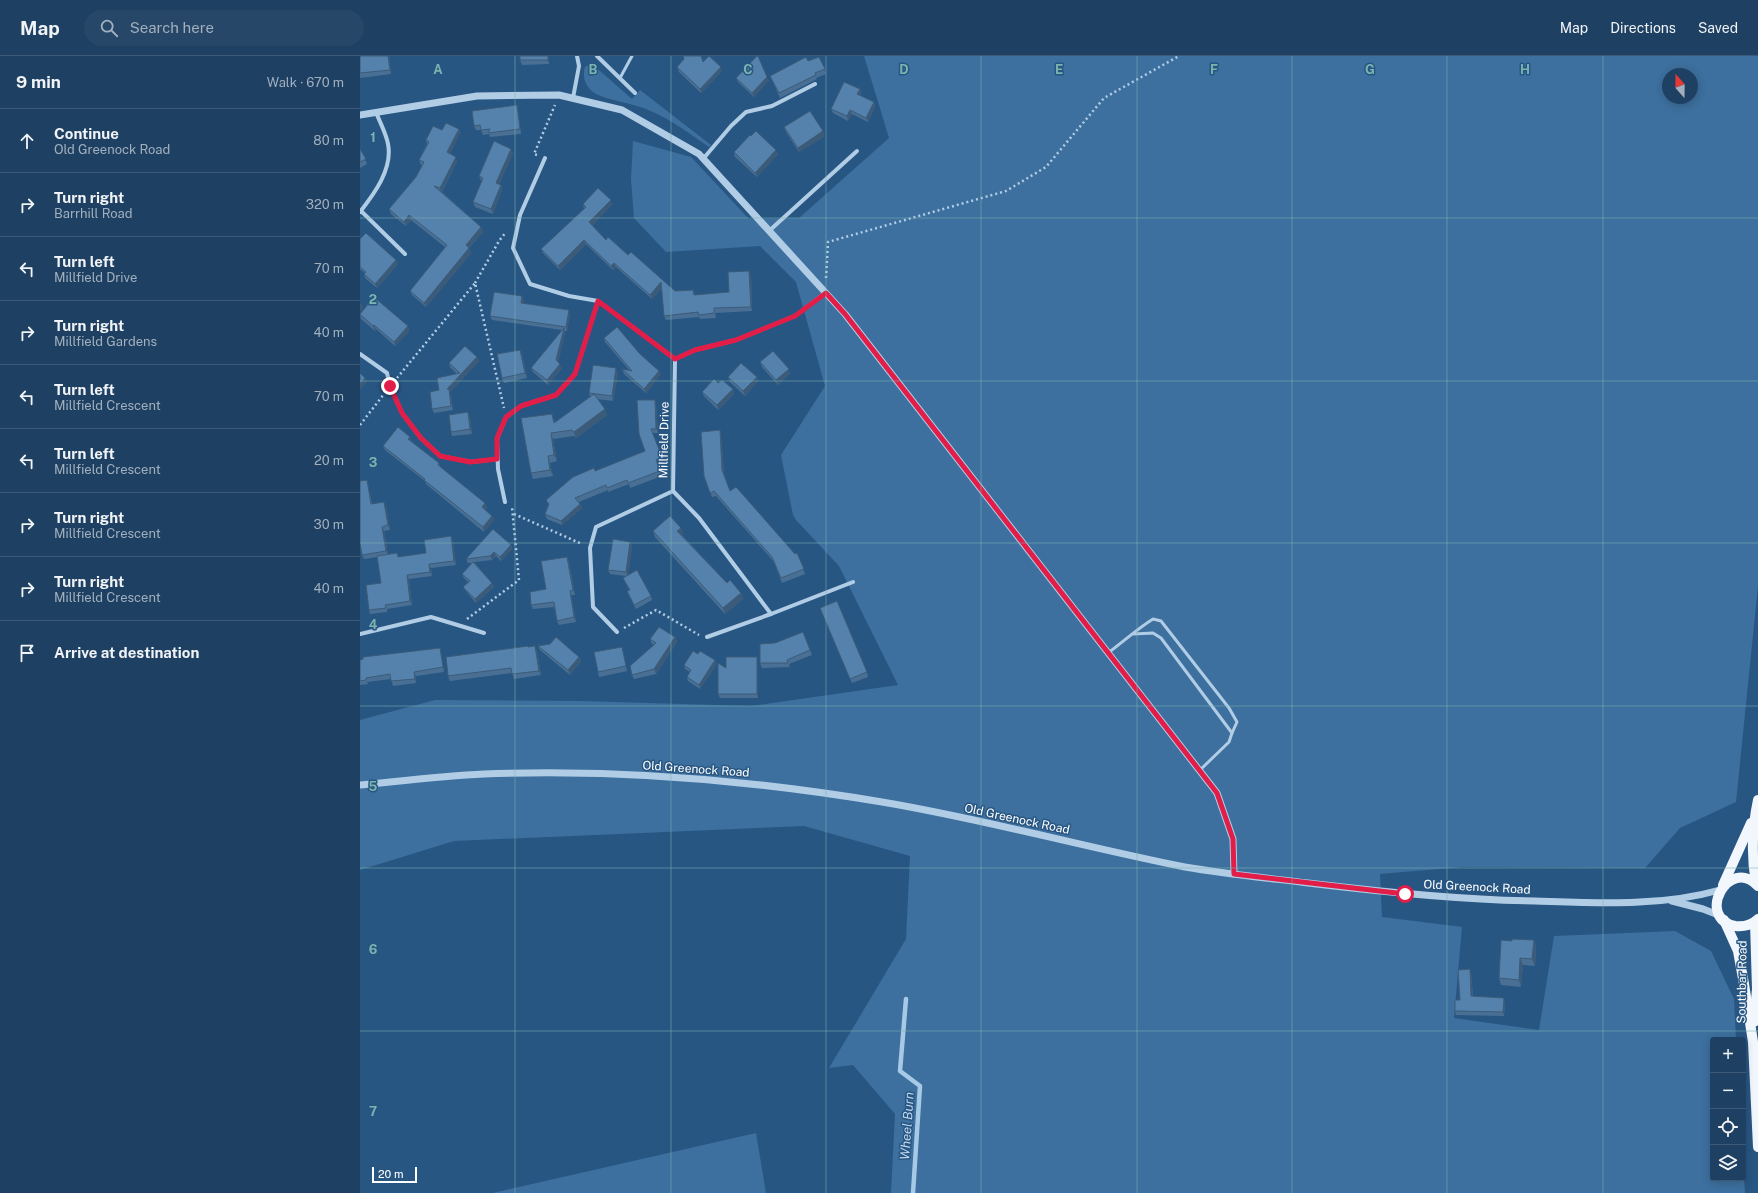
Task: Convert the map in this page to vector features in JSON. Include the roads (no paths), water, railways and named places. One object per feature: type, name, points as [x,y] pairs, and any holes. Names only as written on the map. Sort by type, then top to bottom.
[{"type":"main road","points":[[1757,884],[1752,857],[1754,818],[1758,800]]},
{"type":"main road","points":[[1721,888],[1754,818]]},
{"type":"main road","points":[[1721,888],[1729,881],[1742,878],[1757,884]]},
{"type":"main road","name":"Southbar Road","points":[[1721,888],[1717,904],[1738,951],[1752,1042],[1758,1147]]},
{"type":"main road","points":[[1723,918],[1732,925],[1740,926],[1748,926],[1757,920]]},
{"type":"main road","name":"Southbar Road","points":[[1752,1042],[1757,989],[1757,920]]},
{"type":"street","points":[[573,98],[578,66],[577,56]]},
{"type":"street","points":[[597,56],[635,93]]},
{"type":"street","points":[[703,158],[730,126],[746,112],[772,106],[815,84]]},
{"type":"street","points":[[360,115],[477,96],[559,95],[622,110],[699,154],[845,314],[1200,770],[1217,793],[1233,839],[1234,874]]},
{"type":"street","points":[[376,112],[388,145],[388,164],[382,180],[360,211],[405,254]]},
{"type":"street","points":[[769,231],[857,151]]},
{"type":"street","points":[[545,158],[520,215],[513,248],[530,284],[569,296],[598,301],[675,359],[695,350],[736,340],[795,316],[826,293]]},
{"type":"street","points":[[505,502],[498,469],[497,438],[506,417],[521,406],[556,395],[575,374],[598,301]]},
{"type":"street","points":[[360,354],[387,373],[390,386],[402,413],[421,438],[440,456],[470,462],[497,459]]},
{"type":"street","name":"Millfield Drive","points":[[675,359],[673,491],[699,518],[771,614]]},
{"type":"street","points":[[617,632],[593,607],[590,548],[596,527],[673,491]]},
{"type":"street","points":[[707,637],[853,582]]},
{"type":"street","points":[[360,634],[431,617],[484,633]]},
{"type":"street","name":"Old Greenock Road","points":[[360,785],[482,774],[549,773],[605,773],[745,783],[885,802],[1188,867],[1234,874],[1405,894],[1505,901],[1619,903],[1697,897],[1721,888]]},
{"type":"street","name":"Old Greenock Road","points":[[1668,900],[1703,909],[1723,918]]},
{"type":"lane","points":[[620,78],[632,56]]},
{"type":"lane","points":[[1108,653],[1134,634],[1142,626],[1154,620],[1161,621],[1229,708],[1237,722],[1229,742],[1200,770]]},
{"type":"lane","points":[[1134,634],[1152,633],[1161,638],[1232,733]]},
{"type":"waterway","name":"Wheel Burn","points":[[906,999],[900,1071],[920,1086],[913,1193]]}]
